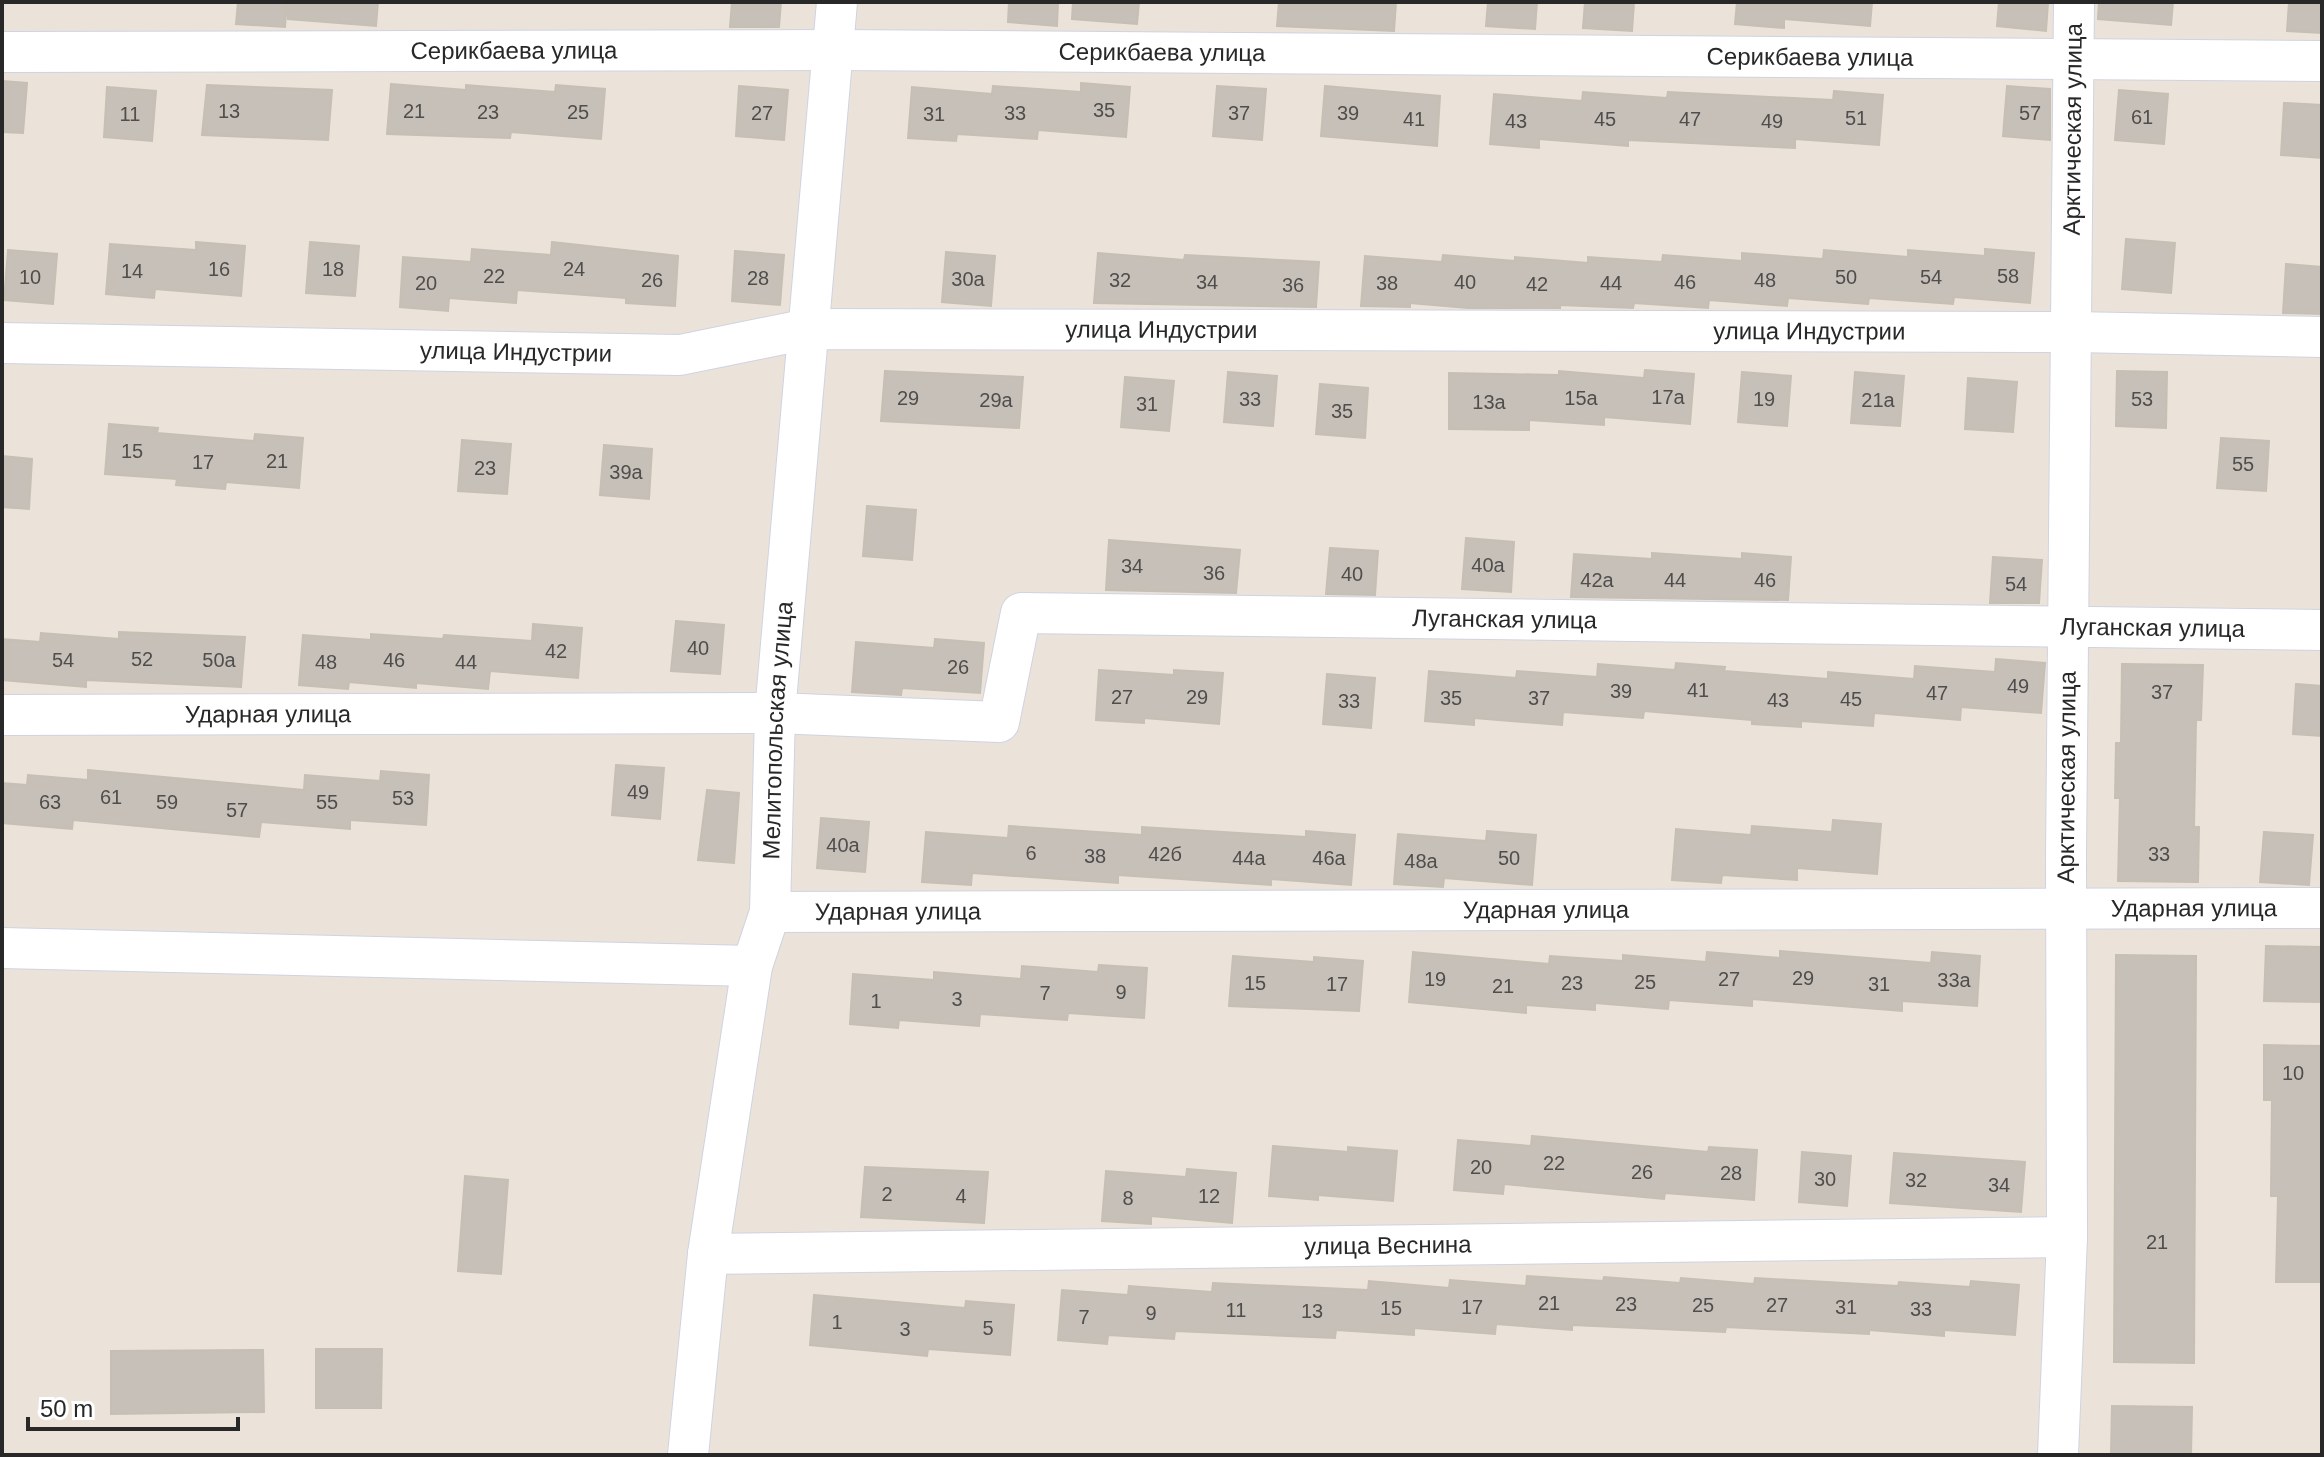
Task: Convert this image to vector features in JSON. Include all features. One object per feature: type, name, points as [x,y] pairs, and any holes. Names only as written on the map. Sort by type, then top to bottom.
[{"type":"street","name":"Мелитопольская улица","points":[[688,1455],[708,1254],[752,966],[770,912],[775,713],[837,2]]},
{"type":"street","name":"Арктическая улица","points":[[2058,1455],[2067,1237],[2066,911],[2074,332],[2074,2]]},
{"type":"street","name":"Серикбаева улица","points":[[2,52],[833,50],[2322,61]]},
{"type":"street","name":"улица Индустрии","points":[[2,343],[680,355],[808,329],[2074,332],[2322,337]]},
{"type":"street","name":"Луганская улица","points":[[775,713],[999,722],[1021,613],[2322,630]]},
{"type":"street","name":"Ударная улица","points":[[2,715],[775,713]]},
{"type":"street","name":"Ударная улица","points":[[770,912],[2322,908]]},
{"type":"street","points":[[2,948],[752,966]]},
{"type":"street","name":"улица Веснина","points":[[708,1254],[2067,1237]]},
{"type":"building","points":[[238,2],[287,2],[285,27],[236,24]]},
{"type":"building","points":[[288,2],[378,2],[376,26],[288,19]]},
{"type":"building","points":[[732,2],[781,2],[779,27],[730,27]]},
{"type":"building","points":[[1009,2],[1058,2],[1057,26],[1008,22]]},
{"type":"building","points":[[1073,2],[1139,2],[1137,24],[1072,19]]},
{"type":"building","points":[[1279,2],[1396,2],[1394,31],[1277,26]]},
{"type":"building","points":[[1488,2],[1537,2],[1535,29],[1486,26]]},
{"type":"building","points":[[1585,2],[1634,2],[1632,31],[1583,28]]},
{"type":"building","points":[[1737,2],[1872,2],[1870,26],[1784,19],[1784,28],[1735,24]]},
{"type":"building","points":[[1999,2],[2048,2],[2046,31],[1997,26]]},
{"type":"building","points":[[2099,2],[2173,2],[2171,25],[2098,19]]},
{"type":"building","points":[[2289,2],[2322,2],[2322,33],[2287,31]]},
{"type":"building","points":[[2,81],[27,83],[23,133],[2,132]]},
{"type":"building","points":[[1081,83],[1130,87],[1126,137],[1038,130],[1037,139],[957,134],[956,141],[908,138],[912,87],[992,94],[993,86],[1081,92]]},
{"type":"building","points":[[391,84],[466,90],[466,85],[555,92],[556,85],[605,89],[601,139],[511,132],[510,138],[387,134]]},
{"type":"building","points":[[207,85],[332,90],[328,140],[202,135]]},
{"type":"building","points":[[739,86],[788,90],[784,140],[736,136]]},
{"type":"building","points":[[1217,86],[1266,89],[1262,140],[1213,136]]},
{"type":"building","points":[[1325,86],[1440,96],[1437,146],[1321,136]]},
{"type":"building","points":[[2007,86],[2050,89],[2050,140],[2003,136]]},
{"type":"building","points":[[107,87],[156,91],[152,141],[104,137]]},
{"type":"building","points":[[2119,90],[2168,94],[2164,144],[2115,140]]},
{"type":"building","points":[[1834,91],[1883,95],[1879,145],[1795,139],[1795,148],[1628,140],[1628,146],[1539,139],[1539,148],[1490,144],[1494,94],[1582,101],[1583,92],[1667,98],[1668,92],[1833,100]]},
{"type":"building","points":[[2284,103],[2322,105],[2322,158],[2281,155]]},
{"type":"building","points":[[2126,239],[2175,243],[2171,293],[2122,289]]},
{"type":"building","points":[[196,242],[245,246],[241,296],[155,289],[154,298],[106,294],[110,244],[196,250]]},
{"type":"building","points":[[310,242],[359,246],[355,296],[306,293]]},
{"type":"building","points":[[552,242],[678,256],[675,306],[626,303],[626,298],[517,290],[516,303],[449,298],[448,311],[400,307],[403,257],[471,262],[472,249],[551,255]]},
{"type":"building","points":[[1985,249],[2034,253],[2030,303],[1954,297],[1953,304],[1869,298],[1868,304],[1788,298],[1787,306],[1709,300],[1708,308],[1634,303],[1633,308],[1560,305],[1560,308],[1468,308],[1410,303],[1410,307],[1361,306],[1365,256],[1442,262],[1443,255],[1515,261],[1515,257],[1588,263],[1588,257],[1662,262],[1663,255],[1742,261],[1742,253],[1823,259],[1824,250],[1908,257],[1908,250],[1985,256]]},
{"type":"building","points":[[8,250],[57,254],[53,304],[4,300]]},
{"type":"building","points":[[735,251],[784,255],[780,305],[732,301]]},
{"type":"building","points":[[946,252],[995,256],[991,306],[942,302]]},
{"type":"building","points":[[1098,253],[1184,260],[1185,255],[1319,262],[1316,307],[1094,303]]},
{"type":"building","points":[[2286,264],[2322,267],[2322,314],[2283,313]]},
{"type":"building","points":[[1645,370],[1694,374],[1690,424],[1604,417],[1604,425],[1529,420],[1529,430],[1449,429],[1449,373],[1559,375],[1559,371],[1644,378]]},
{"type":"building","points":[[885,371],[1023,377],[1019,428],[881,421]]},
{"type":"building","points":[[2117,371],[2167,372],[2166,428],[2116,426]]},
{"type":"building","points":[[1228,372],[1277,376],[1273,426],[1224,422]]},
{"type":"building","points":[[1742,372],[1791,376],[1787,426],[1738,422]]},
{"type":"building","points":[[1855,372],[1904,376],[1900,426],[1851,423]]},
{"type":"building","points":[[1125,377],[1174,381],[1169,431],[1121,427]]},
{"type":"building","points":[[1968,378],[2017,382],[2013,432],[1965,429]]},
{"type":"building","points":[[1320,384],[1368,388],[1365,438],[1316,434]]},
{"type":"building","points":[[109,424],[158,428],[157,433],[254,441],[255,434],[303,438],[299,488],[226,482],[225,489],[176,485],[177,479],[105,474]]},
{"type":"building","points":[[2221,438],[2269,441],[2266,491],[2217,488]]},
{"type":"building","points":[[462,440],[511,444],[507,494],[458,491]]},
{"type":"building","points":[[604,445],[652,449],[649,499],[600,495]]},
{"type":"building","points":[[2,456],[32,459],[29,509],[2,507]]},
{"type":"building","points":[[867,506],[916,510],[912,560],[863,556]]},
{"type":"building","points":[[1466,538],[1514,542],[1511,592],[1462,589]]},
{"type":"building","points":[[1109,540],[1240,550],[1236,593],[1106,590]]},
{"type":"building","points":[[1330,548],[1378,551],[1375,595],[1326,594]]},
{"type":"building","points":[[1652,553],[1742,559],[1742,553],[1791,557],[1788,600],[1571,597],[1574,554],[1652,559]]},
{"type":"building","points":[[1993,557],[2042,560],[2039,603],[1990,603]]},
{"type":"building","points":[[676,621],[724,625],[720,674],[671,671]]},
{"type":"building","points":[[533,624],[582,628],[578,678],[490,671],[488,689],[416,683],[416,688],[349,682],[348,689],[299,685],[303,635],[371,640],[371,634],[443,639],[444,635],[532,641]]},
{"type":"building","points":[[119,632],[245,637],[241,687],[86,680],[86,687],[2,680],[2,639],[40,642],[41,633],[119,639]]},
{"type":"building","points":[[935,639],[984,643],[980,693],[902,688],[901,695],[852,692],[856,642],[934,648]]},
{"type":"building","points":[[1996,659],[2045,663],[2041,713],[1961,707],[1960,720],[1874,713],[1873,726],[1801,721],[1801,727],[1644,711],[1643,718],[1563,712],[1562,725],[1474,718],[1474,725],[1425,721],[1429,671],[1516,678],[1517,671],[1597,677],[1598,664],[1675,670],[1676,663],[1725,667],[1724,671],[1828,679],[1828,672],[1914,679],[1915,666],[1995,672]]},
{"type":"building","points":[[2122,664],[2203,665],[2201,720],[2196,720],[2194,827],[2199,827],[2198,882],[2118,881],[2120,798],[2115,798],[2116,743],[2121,743]]},
{"type":"building","points":[[1099,670],[1174,675],[1174,670],[1223,673],[1219,724],[1144,718],[1144,723],[1096,720]]},
{"type":"building","points":[[1327,674],[1375,678],[1371,728],[1323,724]]},
{"type":"building","points":[[2296,684],[2322,686],[2322,736],[2293,734]]},
{"type":"building","points":[[616,765],[664,768],[660,819],[612,815]]},
{"type":"building","points":[[88,770],[304,790],[305,775],[380,781],[381,771],[429,775],[426,825],[350,820],[350,829],[261,822],[259,837],[73,820],[72,829],[2,823],[2,783],[27,785],[28,775],[88,780]]},
{"type":"building","points":[[707,790],[739,793],[734,863],[698,860]]},
{"type":"building","points":[[821,818],[869,822],[865,872],[817,868]]},
{"type":"building","points":[[1833,820],[1881,824],[1877,874],[1797,868],[1797,880],[1722,875],[1721,883],[1672,880],[1676,829],[1751,835],[1752,826],[1832,832]]},
{"type":"building","points":[[1009,826],[1142,835],[1142,827],[1306,837],[1306,831],[1355,835],[1351,885],[1271,879],[1271,885],[1118,875],[1118,883],[972,873],[971,885],[922,882],[926,832],[1008,838]]},
{"type":"building","points":[[1487,831],[1536,835],[1532,885],[1444,878],[1443,887],[1394,884],[1398,834],[1486,841]]},
{"type":"building","points":[[2264,832],[2313,835],[2309,885],[2260,882]]},
{"type":"building","points":[[2266,946],[2322,947],[2322,1002],[2264,1001]]},
{"type":"building","points":[[1780,951],[1931,963],[1932,952],[1980,956],[1977,1006],[1902,1001],[1902,1011],[1752,999],[1752,1006],[1669,1000],[1668,1009],[1595,1003],[1595,1010],[1526,1005],[1526,1013],[1409,1002],[1413,952],[1549,964],[1550,956],[1623,961],[1623,955],[1706,962],[1707,952],[1780,958]]},
{"type":"building","points":[[2116,955],[2196,956],[2194,1363],[2114,1362]]},
{"type":"building","points":[[1233,956],[1314,962],[1314,957],[1363,961],[1359,1011],[1229,1006]]},
{"type":"building","points":[[1099,965],[1147,968],[1144,1018],[1068,1013],[1067,1020],[980,1014],[979,1026],[899,1020],[898,1028],[850,1024],[853,974],[934,980],[934,972],[1021,979],[1022,966],[1098,972]]},
{"type":"building","points":[[2264,1045],[2322,1046],[2322,1282],[2276,1282],[2278,1196],[2271,1196],[2272,1100],[2264,1100]]},
{"type":"building","points":[[1532,1136],[1708,1152],[1709,1147],[1757,1150],[1754,1200],[1665,1193],[1664,1199],[1504,1184],[1503,1194],[1454,1190],[1458,1140],[1531,1146]]},
{"type":"building","points":[[1273,1146],[1348,1152],[1348,1147],[1397,1151],[1393,1201],[1318,1195],[1318,1200],[1269,1196]]},
{"type":"building","points":[[1802,1152],[1851,1156],[1847,1206],[1799,1202]]},
{"type":"building","points":[[1894,1153],[2025,1162],[2021,1212],[1890,1203]]},
{"type":"building","points":[[865,1167],[988,1172],[984,1223],[861,1217]]},
{"type":"building","points":[[1187,1169],[1236,1173],[1232,1223],[1151,1216],[1151,1224],[1102,1221],[1106,1171],[1186,1177]]},
{"type":"building","points":[[465,1176],[508,1180],[501,1274],[458,1271]]},
{"type":"building","points":[[1527,1276],[1603,1281],[1604,1277],[1680,1283],[1681,1278],[1754,1284],[1755,1278],[1898,1286],[1899,1282],[1970,1287],[1971,1281],[2019,1285],[2015,1335],[1944,1330],[1944,1336],[1869,1330],[1869,1334],[1726,1327],[1725,1332],[1572,1325],[1572,1330],[1496,1324],[1495,1334],[1414,1328],[1414,1335],[1336,1330],[1335,1338],[1175,1331],[1174,1339],[1108,1335],[1107,1344],[1058,1340],[1062,1290],[1128,1295],[1129,1286],[1212,1292],[1213,1283],[1368,1290],[1369,1281],[1449,1288],[1450,1280],[1526,1286]]},
{"type":"building","points":[[814,1295],[965,1308],[966,1301],[1014,1305],[1010,1355],[928,1349],[927,1356],[810,1345]]},
{"type":"building","points":[[316,1349],[382,1349],[381,1408],[316,1408]]},
{"type":"building","points":[[263,1350],[264,1412],[111,1414],[111,1351]]},
{"type":"building","points":[[2112,1406],[2192,1407],[2191,1455],[2111,1455]]}]
